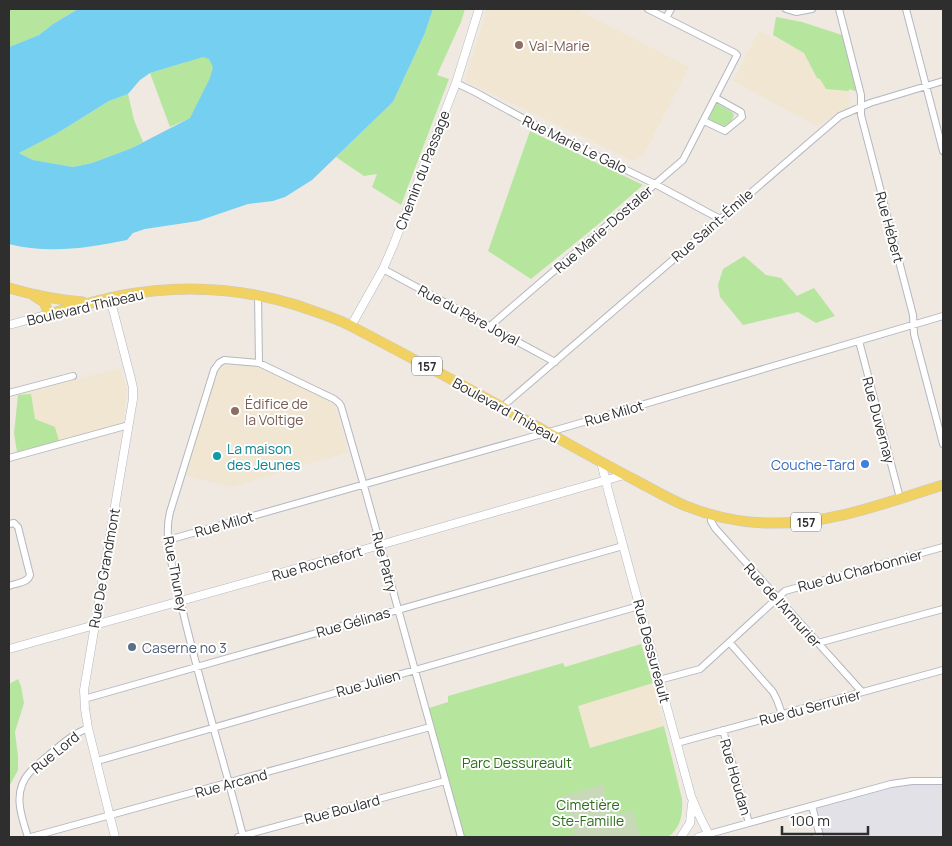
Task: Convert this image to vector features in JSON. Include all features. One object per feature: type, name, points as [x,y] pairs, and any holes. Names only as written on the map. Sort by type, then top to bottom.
[{"type":"main road","name":"157","points":[[9,288],[61,300],[92,302]]},
{"type":"main road","name":"Boulevard Thibeau","points":[[49,314],[92,302],[151,291],[197,289],[233,291],[258,295],[312,310],[352,326],[676,502],[731,520],[777,524],[800,523],[834,517],[943,486]]},
{"type":"main road","points":[[33,295],[44,302],[49,314]]},
{"type":"street","name":"Chemin du Passage","points":[[352,326],[383,269],[393,246],[456,83],[479,9]]},
{"type":"street","name":"Rue Marie-Dostaler","points":[[490,326],[683,160],[716,98],[736,54],[648,9]]},
{"type":"street","points":[[666,18],[671,9]]},
{"type":"street","points":[[786,9],[796,12],[812,9]]},
{"type":"street","name":"Rue Hébert","points":[[839,9],[861,95],[861,115],[913,315],[914,334],[943,444]]},
{"type":"street","points":[[906,9],[943,151]]},
{"type":"street","name":"Rue Saint-Émile","points":[[502,407],[836,118],[861,107],[943,80]]},
{"type":"street","name":"Rue Marie Le Galo","points":[[456,83],[720,219]]},
{"type":"street","points":[[704,121],[725,132],[741,118],[741,112],[716,98]]},
{"type":"street","name":"Rue du Père Joyal","points":[[383,269],[555,362]]},
{"type":"street","points":[[258,295],[259,363]]},
{"type":"street","name":"Rue De Grandmont","points":[[110,298],[132,384],[133,399],[94,625],[84,699],[88,728],[115,837]]},
{"type":"street","name":"Boulevard Thibeau","points":[[9,325],[49,314]]},
{"type":"street","name":"Rue Milot","points":[[168,540],[548,432],[943,316]]},
{"type":"street","name":"Rue Duvernay","points":[[858,341],[900,498]]},
{"type":"street","name":"Rue Thuney","points":[[241,837],[229,783],[196,667],[167,528],[170,512],[215,368],[220,361],[226,360],[259,363]]},
{"type":"street","name":"Rue Patry","points":[[259,363],[340,404],[460,837]]},
{"type":"street","points":[[9,393],[73,376]]},
{"type":"street","points":[[9,458],[129,425]]},
{"type":"street","name":"Rue Dessureault","points":[[601,462],[692,800],[710,836]]},
{"type":"street","name":"Rue Rochefort","points":[[9,650],[624,475]]},
{"type":"street","name":"Rue de l'Armurier","points":[[711,515],[711,521],[715,528],[862,692]]},
{"type":"street","points":[[9,586],[25,581],[29,578],[30,573],[19,530],[12,524]]},
{"type":"street","name":"Rue Gélinas","points":[[84,699],[623,546]]},
{"type":"street","name":"Rue du Charbonnier","points":[[659,680],[698,670],[782,594],[790,589],[943,547]]},
{"type":"street","name":"Rue Julien","points":[[97,761],[639,606]]},
{"type":"street","points":[[818,643],[943,609]]},
{"type":"street","points":[[730,643],[775,694],[782,714]]},
{"type":"street","name":"Rue du Serrurier","points":[[677,743],[943,670]]},
{"type":"street","name":"Rue Arcand","points":[[29,837],[430,727]]},
{"type":"street","name":"Rue Lord","points":[[29,837],[19,805],[20,789],[24,780],[32,769],[66,741],[88,728]]},
{"type":"street","name":"Rue Houdan","points":[[724,730],[749,823]]},
{"type":"street","name":"Rue Boulard","points":[[241,837],[445,781]]},
{"type":"street","points":[[699,837],[710,836],[749,823],[900,782],[943,781]]},
{"type":"street","points":[[681,837],[690,823],[692,800]]},
{"type":"street","points":[[812,806],[820,836],[815,837]]},
{"type":"shaded area","points":[[487,9],[576,9],[689,67],[644,154],[634,161],[465,81]]},
{"type":"shaded area","points":[[759,31],[803,51],[826,89],[849,91],[850,105],[817,126],[733,81]]},
{"type":"shaded area","points":[[252,365],[325,398],[336,408],[348,452],[232,487],[179,474],[211,374],[220,366]]},
{"type":"shaded area","points":[[120,368],[127,389],[123,424],[29,449],[18,395]]},
{"type":"shaded area","points":[[653,683],[664,726],[590,748],[578,705]]},
{"type":"shaded area","points":[[943,784],[943,837],[822,837],[814,808],[895,785]]},
{"type":"green space","points":[[9,9],[78,9],[39,35],[9,47]]},
{"type":"green space","points":[[321,9],[190,118],[170,127],[150,73],[183,63]]},
{"type":"green space","points":[[433,9],[465,9],[437,75],[449,79],[401,205],[372,187],[377,174],[364,176],[336,157],[393,102],[425,33]]},
{"type":"green space","points":[[776,17],[802,22],[845,36],[858,92],[849,89],[849,91],[826,89],[820,79],[817,78],[804,53],[773,35]]},
{"type":"green space","points":[[128,94],[134,120],[143,142],[132,148],[92,163],[73,167],[33,160],[19,153],[56,134],[109,101]]},
{"type":"green space","points":[[713,101],[734,115],[731,122],[719,129],[704,122]]},
{"type":"green space","points":[[530,131],[643,185],[531,279],[488,251]]},
{"type":"green space","points":[[744,256],[766,275],[781,278],[797,296],[814,288],[835,316],[816,323],[798,312],[743,325],[720,297],[718,285],[723,269]]},
{"type":"green space","points":[[31,394],[35,419],[55,427],[59,441],[17,452],[14,433],[18,395]]},
{"type":"green space","name":"Parc Dessureault","points":[[641,644],[653,683],[578,706],[590,748],[664,726],[682,799],[680,820],[676,829],[668,837],[461,837],[426,709],[448,702],[448,696],[563,663],[565,667]]},
{"type":"green space","points":[[18,679],[24,703],[15,732],[18,770],[9,787],[9,684]]},
{"type":"green space","name":"Cimetière Ste-Famille","points":[[603,784],[610,816],[633,811],[640,837],[575,837],[563,796]]},
{"type":"water","points":[[78,9],[433,9],[425,33],[393,102],[312,180],[285,197],[273,201],[248,204],[198,221],[145,229],[133,233],[127,240],[68,249],[38,249],[9,244],[9,47],[39,35]],"holes":[[[203,57],[209,59],[213,67],[210,78],[190,118],[132,148],[92,163],[73,167],[33,160],[19,153],[56,134],[109,101],[128,94],[140,80],[150,73]]]},
{"type":"place","name":"Val-Marie","points":[[519,45]]},
{"type":"place","name":"Édifice de la Voltige","points":[[235,411]]},
{"type":"place","name":"La maison des Jeunes","points":[[217,456]]},
{"type":"place","name":"Couche-Tard","points":[[865,464]]},
{"type":"place","name":"Caserne no 3","points":[[132,647]]}]
